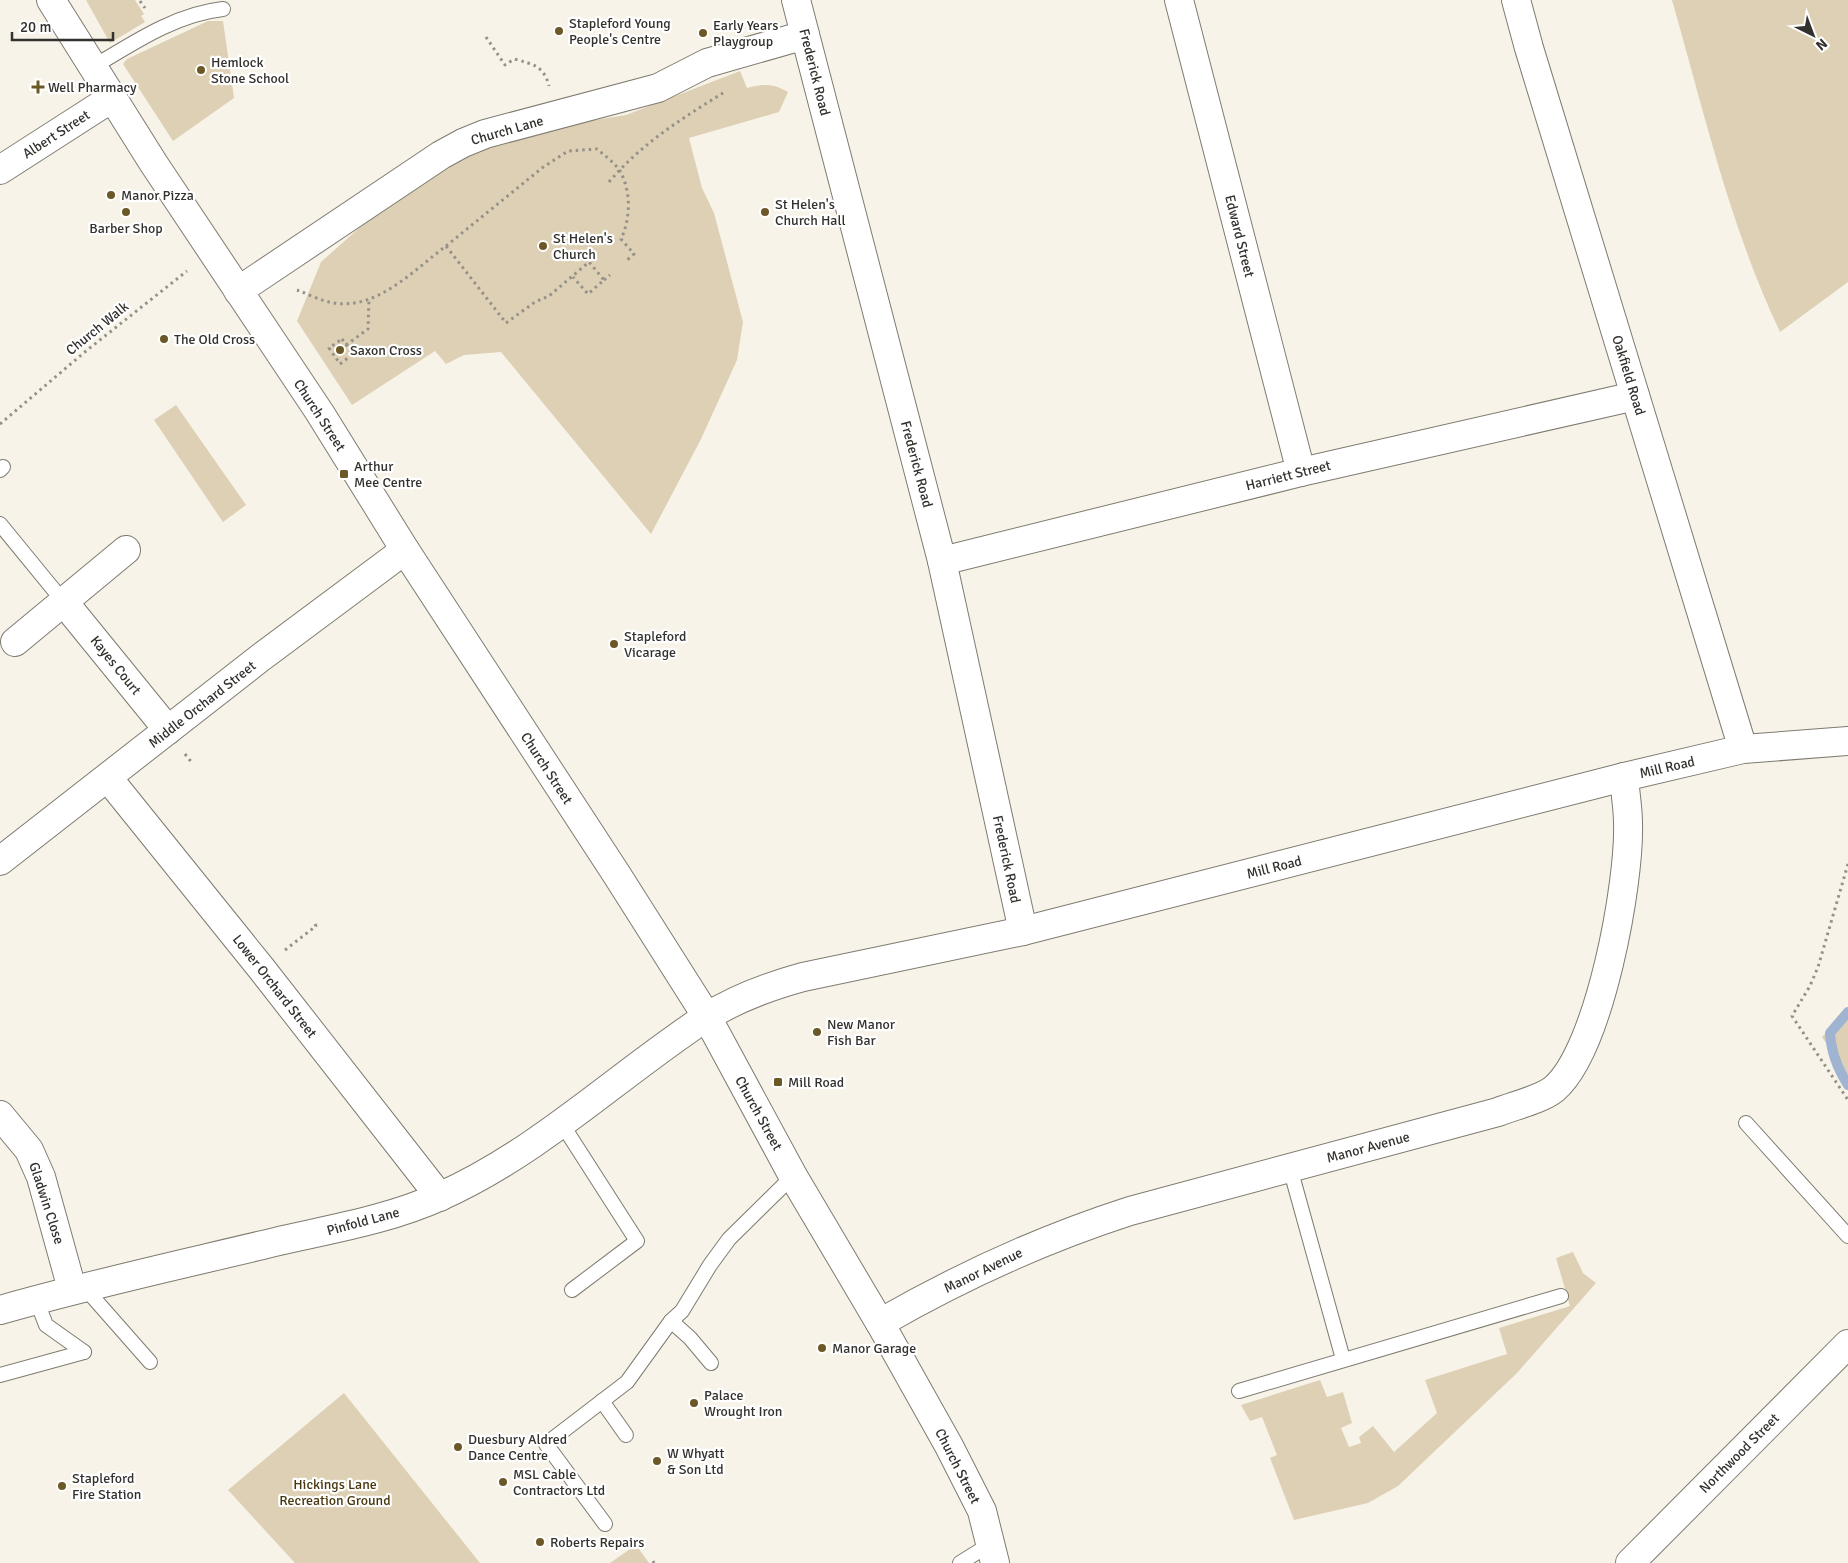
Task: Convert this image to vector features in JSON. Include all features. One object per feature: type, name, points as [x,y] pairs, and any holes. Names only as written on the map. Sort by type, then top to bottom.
[{"type":"street","name":"Church Street","points":[[51,0],[212,253],[248,283],[320,413],[405,550],[617,874],[707,1017],[793,1176],[880,1323],[965,1479],[982,1512],[993,1553]]},
{"type":"street","name":"Frederick Road","points":[[796,0],[942,561],[1023,931]]},
{"type":"street","name":"Edward Street","points":[[1180,0],[1301,472]]},
{"type":"street","name":"Oakfield Road","points":[[1516,0],[1743,749]]},
{"type":"street","name":"Church Lane","points":[[248,283],[440,155],[463,143],[486,134],[658,88],[707,63],[805,35]]},
{"type":"street","name":"Albert Street","points":[[0,170],[112,98]]},
{"type":"street","name":"Harriett Street","points":[[942,561],[1301,472],[1635,396]]},
{"type":"street","points":[[15,642],[126,550]]},
{"type":"street","name":"Middle Orchard Street","points":[[0,861],[260,658],[405,550]]},
{"type":"street","name":"Kayes Court","points":[[63,601],[168,730]]},
{"type":"street","name":"Mill Road","points":[[707,1017],[771,986],[803,977],[1023,931],[1624,777],[1743,749],[1848,741]]},
{"type":"street","name":"Manor Avenue","points":[[880,1323],[958,1281],[1073,1229],[1130,1211],[1498,1112],[1553,1089],[1577,1057],[1592,1018],[1610,959],[1620,912],[1626,852],[1628,824],[1624,777]]},
{"type":"street","name":"Lower Orchard Street","points":[[108,778],[261,968],[440,1197]]},
{"type":"street","name":"Pinfold Lane","points":[[0,1310],[78,1288],[384,1218],[440,1197],[471,1182],[562,1124],[707,1017]]},
{"type":"street","name":"Gladwin Close","points":[[3,1123],[29,1150],[42,1177],[78,1288]]},
{"type":"street","name":"Northwood Street","points":[[1630,1563],[1848,1344]]},
{"type":"lane","points":[[93,68],[128,46],[184,18],[201,12],[223,9]]},
{"type":"lane","points":[[0,524],[63,601]]},
{"type":"lane","points":[[1746,1123],[1848,1236]]},
{"type":"lane","points":[[562,1124],[637,1241],[572,1290]]},
{"type":"lane","points":[[1290,1168],[1343,1359]]},
{"type":"lane","points":[[605,1524],[546,1444],[627,1382],[671,1321],[682,1311],[710,1265],[729,1239],[793,1176]]},
{"type":"lane","points":[[78,1288],[150,1362]]},
{"type":"lane","points":[[1239,1390],[1561,1296]]},
{"type":"lane","points":[[0,1375],[84,1352],[46,1325],[36,1299]]},
{"type":"lane","points":[[671,1321],[690,1338],[711,1363]]},
{"type":"lane","points":[[602,1402],[626,1435]]},
{"type":"lane","points":[[960,1563],[993,1553]]},
{"type":"path","points":[[486,37],[506,65],[514,59],[538,68],[545,73],[556,116]]},
{"type":"path","points":[[609,182],[637,152],[674,123],[728,90]]},
{"type":"path","points":[[248,283],[334,303],[369,300],[384,293],[446,246],[542,168],[568,151],[597,149],[620,170],[629,208],[628,222],[621,238],[634,254],[625,262]]},
{"type":"path","points":[[446,246],[506,323],[535,302],[549,296],[589,262],[604,280]]},
{"type":"path","name":"Church Walk","points":[[0,424],[86,350],[212,253]]},
{"type":"path","points":[[573,276],[588,294],[610,275]]},
{"type":"path","points":[[346,345],[368,329],[369,300]]},
{"type":"path","points":[[342,338],[346,345],[353,354],[340,364],[329,348],[342,338]]},
{"type":"path","points":[[1848,864],[1818,967],[1810,986],[1792,1016],[1848,1100]]},
{"type":"path","points":[[261,968],[316,926],[315,924]]},
{"type":"green space","points":[[86,0],[135,0],[144,14],[141,16],[145,22],[110,43]]},
{"type":"green space","points":[[1672,0],[1848,0],[1848,282],[1780,332],[1762,292],[1732,210]]},
{"type":"green space","points":[[208,21],[223,21],[234,98],[173,141],[123,64],[127,59]]},
{"type":"green space","points":[[740,71],[747,88],[768,85],[788,92],[779,112],[689,138],[702,188],[714,213],[743,322],[737,360],[701,439],[651,534],[501,352],[464,355],[446,364],[435,351],[352,405],[297,321],[321,262],[386,204],[479,146],[583,122],[626,115]]},
{"type":"green space","points":[[176,405],[246,505],[223,522],[154,420]]},
{"type":"green space","points":[[1848,1009],[1848,1076],[1822,1037]]},
{"type":"green space","points":[[1573,1252],[1583,1273],[1596,1283],[1517,1373],[1398,1486],[1368,1503],[1294,1520],[1270,1458],[1277,1455],[1262,1417],[1250,1421],[1241,1405],[1320,1380],[1327,1397],[1343,1392],[1352,1423],[1341,1428],[1349,1447],[1361,1443],[1359,1437],[1373,1426],[1394,1452],[1437,1413],[1425,1380],[1507,1354],[1499,1328],[1570,1306],[1556,1258]]},
{"type":"green space","name":"Hickings Lane Recreation Ground","points":[[344,1393],[480,1563],[295,1563],[228,1490]]},
{"type":"green space","points":[[636,1545],[649,1563],[610,1563]]},
{"type":"waterway","points":[[1848,1012],[1830,1033],[1835,1060],[1848,1085]]},
{"type":"place","name":"Stapleford Young People's Centre","points":[[559,31]]},
{"type":"place","name":"Early Years Playgroup","points":[[703,33]]},
{"type":"place","name":"Hemlock Stone School","points":[[201,70]]},
{"type":"place","name":"Well Pharmacy","points":[[38,87]]},
{"type":"place","name":"Manor Pizza","points":[[111,195]]},
{"type":"place","name":"Barber Shop","points":[[126,212]]},
{"type":"place","name":"St Helen's Church Hall","points":[[765,212]]},
{"type":"place","name":"St Helen's Church","points":[[543,246]]},
{"type":"place","name":"The Old Cross","points":[[164,339]]},
{"type":"place","name":"Saxon Cross","points":[[340,350]]},
{"type":"place","name":"Arthur Mee Centre","points":[[344,474]]},
{"type":"place","name":"Stapleford Vicarage","points":[[614,644]]},
{"type":"place","name":"New Manor Fish Bar","points":[[817,1032]]},
{"type":"place","name":"Mill Road","points":[[778,1082]]},
{"type":"place","name":"Manor Garage","points":[[822,1348]]},
{"type":"place","name":"Palace Wrought Iron","points":[[694,1403]]},
{"type":"place","name":"Duesbury Aldred Dance Centre","points":[[458,1447]]},
{"type":"place","name":"W Whyatt & Son Ltd","points":[[657,1461]]},
{"type":"place","name":"MSL Cable Contractors Ltd","points":[[503,1482]]},
{"type":"place","name":"Stapleford Fire Station","points":[[62,1486]]},
{"type":"place","name":"Roberts Repairs","points":[[540,1542]]}]
